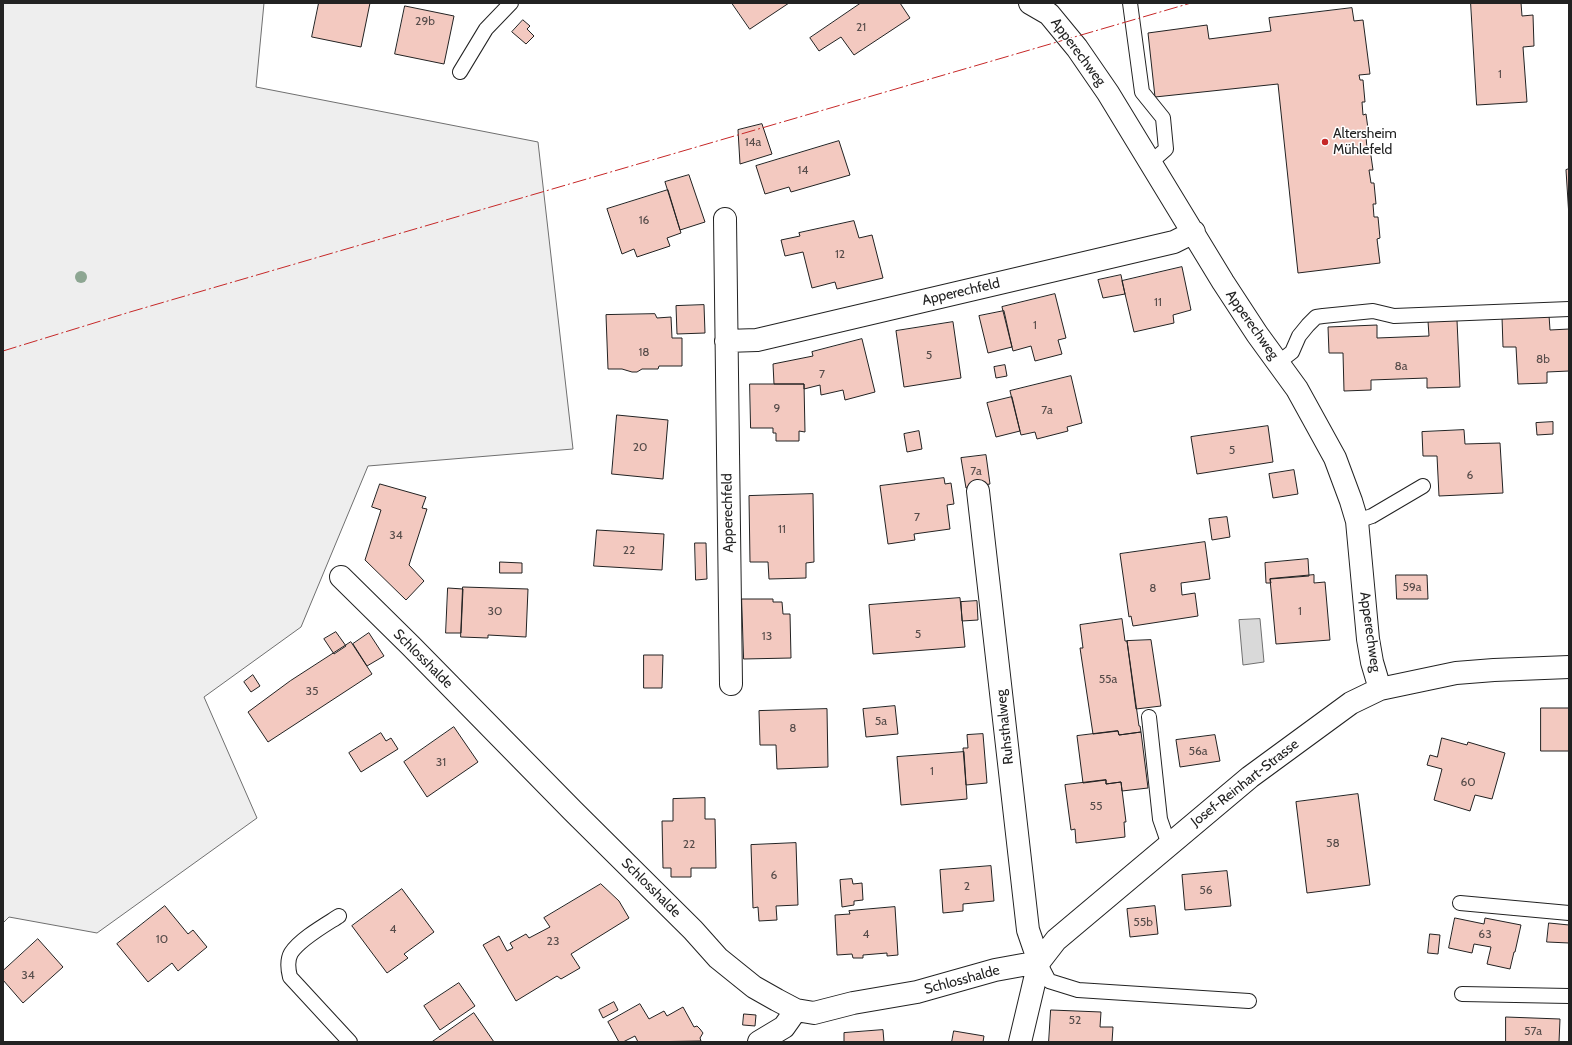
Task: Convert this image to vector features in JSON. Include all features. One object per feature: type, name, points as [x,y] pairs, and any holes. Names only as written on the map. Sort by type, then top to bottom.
[{"type":"street","name":"Apperechweg","points":[[1030,3],[1049,14],[1077,48],[1108,93],[1238,306],[1298,390],[1335,458],[1352,501],[1357,520],[1368,639],[1372,662],[1380,689]]},
{"type":"street","name":"Apperechfeld","points":[[725,219],[731,684]]},
{"type":"street","name":"Apperechfeld","points":[[726,341],[757,340],[1174,242],[1194,232]]},
{"type":"street","name":"Ruhsthalweg","points":[[978,491],[1028,930],[1039,962]]},
{"type":"street","name":"Schlosshalde","points":[[341,577],[693,930],[718,958],[754,987],[796,1010],[814,1013],[853,1003],[917,992],[996,970],[1039,962]]},
{"type":"street","name":"Josef-Reinhart-Strasse","points":[[1020,1042],[1039,962],[1056,940],[1250,777],[1352,703],[1380,689],[1456,673],[1569,667]]},
{"type":"street","points":[[759,1042],[784,1027],[796,1010]]},
{"type":"lane","points":[[460,72],[486,29],[511,3]]},
{"type":"lane","points":[[1130,3],[1142,92],[1163,118],[1166,149],[1150,163]]},
{"type":"lane","points":[[1279,362],[1292,352],[1299,336],[1316,317],[1373,311],[1394,316],[1569,309]]},
{"type":"lane","points":[[1357,520],[1372,516],[1423,486]]},
{"type":"lane","points":[[1149,717],[1160,819],[1169,845]]},
{"type":"lane","points":[[1460,903],[1569,913]]},
{"type":"lane","points":[[339,916],[302,942],[291,953],[288,966],[290,977],[350,1042]]},
{"type":"lane","points":[[1039,962],[1049,981],[1078,990],[1249,1001]]},
{"type":"lane","points":[[1462,994],[1569,996]]},
{"type":"shaded area","points":[[3,3],[264,3],[256,87],[538,142],[573,449],[368,466],[301,627],[204,697],[257,818],[97,933],[9,917],[3,923]]},
{"type":"shaded area","points":[[1260,619],[1264,662],[1243,665],[1239,620]]},
{"type":"building","points":[[319,3],[370,3],[361,47],[312,37]]},
{"type":"building","points":[[732,3],[789,3],[750,29]]},
{"type":"building","points":[[861,3],[900,3],[910,18],[854,55],[841,37],[819,51],[810,38]]},
{"type":"building","points":[[1471,3],[1521,3],[1522,16],[1533,15],[1534,46],[1523,47],[1527,102],[1477,105]]},
{"type":"building","points":[[405,6],[454,16],[444,64],[395,54]]},
{"type":"building","name":"Altersheim Mühlefeld","points":[[1352,8],[1354,21],[1363,20],[1370,74],[1359,75],[1360,80],[1363,80],[1365,102],[1362,102],[1363,115],[1366,114],[1369,136],[1366,136],[1367,149],[1370,149],[1373,170],[1369,170],[1371,183],[1374,183],[1376,204],[1373,204],[1374,217],[1378,217],[1380,238],[1377,239],[1380,263],[1298,273],[1278,84],[1155,97],[1148,33],[1207,25],[1209,39],[1271,31],[1269,18]]},
{"type":"building","points":[[523,20],[530,26],[527,29],[534,36],[526,44],[512,32]]},
{"type":"building","points":[[762,124],[772,154],[740,164],[738,130]]},
{"type":"building","points":[[839,141],[850,175],[791,192],[789,187],[765,194],[756,166]]},
{"type":"building","points":[[1569,169],[1569,217],[1566,170]]},
{"type":"building","points":[[689,175],[705,222],[680,230],[665,182]]},
{"type":"building","points":[[668,190],[681,233],[667,238],[670,246],[637,257],[634,249],[622,254],[607,209]]},
{"type":"building","points":[[854,221],[859,238],[872,235],[883,278],[837,289],[835,282],[812,288],[803,252],[785,256],[781,240],[800,236],[799,233]]},
{"type":"building","points":[[1182,267],[1191,310],[1173,315],[1174,323],[1134,332],[1122,281]]},
{"type":"building","points":[[1121,275],[1125,294],[1103,298],[1098,280]]},
{"type":"building","points":[[1055,294],[1066,338],[1058,340],[1062,354],[1035,361],[1031,346],[1013,351],[1002,307]]},
{"type":"building","points":[[704,305],[705,333],[677,334],[676,306]]},
{"type":"building","points":[[1004,311],[1012,347],[988,353],[979,316]]},
{"type":"building","points":[[655,314],[657,318],[671,317],[672,338],[682,338],[682,366],[659,366],[658,369],[642,369],[637,372],[622,369],[608,369],[606,315]]},
{"type":"building","points":[[1549,315],[1550,330],[1569,329],[1569,371],[1547,372],[1547,383],[1518,384],[1516,347],[1503,347],[1502,317]]},
{"type":"building","points":[[1457,320],[1460,387],[1427,388],[1427,378],[1371,380],[1371,390],[1344,391],[1343,353],[1329,353],[1328,327],[1377,325],[1377,338],[1429,336],[1428,321]]},
{"type":"building","points":[[953,322],[961,378],[904,387],[896,331]]},
{"type":"building","points":[[862,339],[875,392],[845,400],[843,390],[821,395],[820,385],[804,389],[804,384],[774,384],[773,364],[813,356],[812,352]]},
{"type":"building","points":[[1005,365],[1007,376],[996,378],[994,367]]},
{"type":"building","points":[[1071,376],[1082,423],[1067,427],[1068,431],[1037,439],[1035,432],[1021,435],[1010,391]]},
{"type":"building","points":[[750,384],[804,384],[805,432],[799,431],[799,441],[776,441],[776,433],[773,433],[773,428],[751,428]]},
{"type":"building","points":[[1012,397],[1020,431],[996,437],[987,403]]},
{"type":"building","points":[[617,415],[668,420],[663,479],[612,474]]},
{"type":"building","points":[[1553,422],[1553,434],[1537,435],[1536,423]]},
{"type":"building","points":[[1268,426],[1273,462],[1197,474],[1191,437]]},
{"type":"building","points":[[1464,430],[1465,444],[1500,443],[1503,493],[1439,496],[1437,456],[1423,456],[1422,432]]},
{"type":"building","points":[[919,431],[922,449],[907,452],[904,434]]},
{"type":"building","points":[[986,455],[990,484],[966,488],[961,458]]},
{"type":"building","points":[[1294,470],[1298,494],[1273,498],[1269,474]]},
{"type":"building","points":[[944,478],[945,484],[951,483],[954,504],[947,505],[950,529],[914,534],[915,540],[888,544],[880,486]]},
{"type":"building","points":[[380,484],[426,497],[422,508],[427,509],[409,565],[424,581],[406,600],[365,560],[381,510],[372,507]]},
{"type":"building","points":[[813,494],[814,562],[806,563],[806,578],[769,579],[768,562],[750,562],[749,496]]},
{"type":"building","points":[[1227,517],[1230,537],[1212,540],[1209,519]]},
{"type":"building","points":[[597,530],[664,534],[662,570],[594,566]]},
{"type":"building","points":[[1205,542],[1210,579],[1181,583],[1182,595],[1195,593],[1198,616],[1133,626],[1131,616],[1129,617],[1120,554]]},
{"type":"building","points":[[695,543],[706,543],[707,579],[696,580]]},
{"type":"building","points":[[1308,559],[1309,576],[1270,579],[1271,583],[1266,583],[1265,563]]},
{"type":"building","points":[[500,562],[522,563],[522,573],[500,573]]},
{"type":"building","points":[[1314,575],[1314,583],[1325,582],[1330,640],[1276,644],[1270,579]]},
{"type":"building","points":[[1396,575],[1427,575],[1428,599],[1397,599]]},
{"type":"building","points":[[463,587],[528,589],[526,637],[488,635],[488,638],[461,637]]},
{"type":"building","points":[[448,588],[463,589],[461,633],[446,633]]},
{"type":"building","points":[[960,598],[965,647],[873,654],[869,605]]},
{"type":"building","points":[[742,599],[773,599],[773,602],[782,602],[783,614],[790,614],[791,658],[744,659]]},
{"type":"building","points":[[977,601],[978,620],[962,621],[961,602]]},
{"type":"building","points":[[1122,619],[1125,641],[1127,641],[1141,732],[1119,735],[1118,731],[1093,734],[1080,648],[1083,648],[1080,625]]},
{"type":"building","points":[[336,632],[346,646],[334,654],[324,639]]},
{"type":"building","points":[[369,633],[384,656],[367,666],[353,644]]},
{"type":"building","points":[[1151,640],[1161,706],[1136,709],[1127,641]]},
{"type":"building","points":[[351,642],[372,674],[268,742],[248,712],[290,681]]},
{"type":"building","points":[[644,655],[663,655],[662,688],[644,688]]},
{"type":"building","points":[[253,675],[260,686],[251,692],[244,682]]},
{"type":"building","points":[[895,706],[898,734],[866,737],[863,709]]},
{"type":"building","points":[[1541,708],[1569,708],[1569,751],[1541,751]]},
{"type":"building","points":[[827,709],[828,767],[777,769],[776,745],[760,745],[759,711]]},
{"type":"building","points":[[454,727],[478,762],[427,797],[404,762]]},
{"type":"building","points":[[1118,731],[1119,735],[1141,732],[1148,788],[1122,791],[1121,782],[1106,784],[1106,780],[1083,783],[1077,736]]},
{"type":"building","points":[[381,733],[386,741],[391,738],[398,749],[361,772],[349,753]]},
{"type":"building","points":[[983,734],[987,783],[966,785],[963,748],[968,748],[967,735]]},
{"type":"building","points":[[1215,735],[1220,761],[1180,767],[1176,740]]},
{"type":"building","points":[[1442,738],[1467,745],[1468,742],[1505,753],[1492,799],[1475,795],[1470,811],[1434,800],[1442,769],[1427,765],[1430,755],[1437,757]]},
{"type":"building","points":[[964,752],[967,799],[901,805],[897,757]]},
{"type":"building","points":[[1106,780],[1106,784],[1121,782],[1126,822],[1124,822],[1125,837],[1076,843],[1075,829],[1071,830],[1065,785]]},
{"type":"building","points":[[1358,794],[1370,885],[1307,893],[1296,802]]},
{"type":"building","points":[[705,798],[705,819],[715,819],[716,868],[691,868],[691,877],[671,877],[671,868],[663,868],[662,821],[673,821],[673,799]]},
{"type":"building","points":[[796,843],[798,905],[776,906],[777,920],[759,921],[758,907],[753,908],[751,845]]},
{"type":"building","points":[[991,866],[994,901],[963,904],[963,911],[943,913],[940,870]]},
{"type":"building","points":[[1227,871],[1231,906],[1185,910],[1182,875]]},
{"type":"building","points":[[852,879],[853,884],[862,883],[863,900],[854,901],[854,905],[842,907],[840,880]]},
{"type":"building","points":[[601,884],[619,901],[629,918],[571,954],[580,968],[561,979],[557,976],[516,1001],[483,945],[499,936],[507,951],[513,948],[510,943],[526,934],[529,938],[550,927],[544,918]]},
{"type":"building","points":[[402,889],[434,932],[404,954],[408,958],[387,973],[352,926]]},
{"type":"building","points":[[165,906],[188,934],[193,930],[207,947],[178,971],[172,963],[148,982],[117,944]]},
{"type":"building","points":[[1155,906],[1158,934],[1130,937],[1127,909]]},
{"type":"building","points":[[895,907],[898,955],[887,956],[887,953],[863,955],[863,958],[853,958],[852,954],[837,955],[835,915],[850,914],[849,911]]},
{"type":"building","points":[[1455,918],[1484,924],[1485,918],[1521,925],[1510,969],[1487,964],[1491,947],[1474,944],[1472,953],[1449,948]]},
{"type":"building","points":[[1549,923],[1569,925],[1569,943],[1547,942]]},
{"type":"building","points":[[1430,934],[1440,935],[1438,954],[1428,953]]},
{"type":"building","points":[[38,939],[63,967],[23,1003],[3,980],[3,971]]},
{"type":"building","points":[[459,983],[475,1006],[440,1030],[424,1006]]},
{"type":"building","points":[[614,1002],[618,1010],[603,1018],[599,1010]]},
{"type":"building","points":[[640,1004],[649,1019],[664,1011],[667,1016],[683,1007],[694,1027],[697,1026],[703,1033],[700,1038],[701,1041],[638,1042],[635,1036],[623,1042],[619,1042],[608,1022]]},
{"type":"building","points":[[1051,1010],[1101,1012],[1100,1027],[1113,1027],[1112,1042],[1049,1042]]},
{"type":"building","points":[[474,1013],[494,1042],[432,1042]]},
{"type":"building","points":[[744,1014],[756,1015],[755,1026],[743,1025]]},
{"type":"building","points":[[1506,1017],[1560,1019],[1559,1042],[1506,1042]]},
{"type":"building","points":[[883,1030],[884,1042],[844,1042],[844,1033]]},
{"type":"building","points":[[954,1031],[984,1036],[983,1042],[952,1042]]},
{"type":"power","points":[[3,351],[130,312],[1191,3]]},
{"type":"place","name":"Altersheim Mühlefeld","points":[[1325,142]]}]
